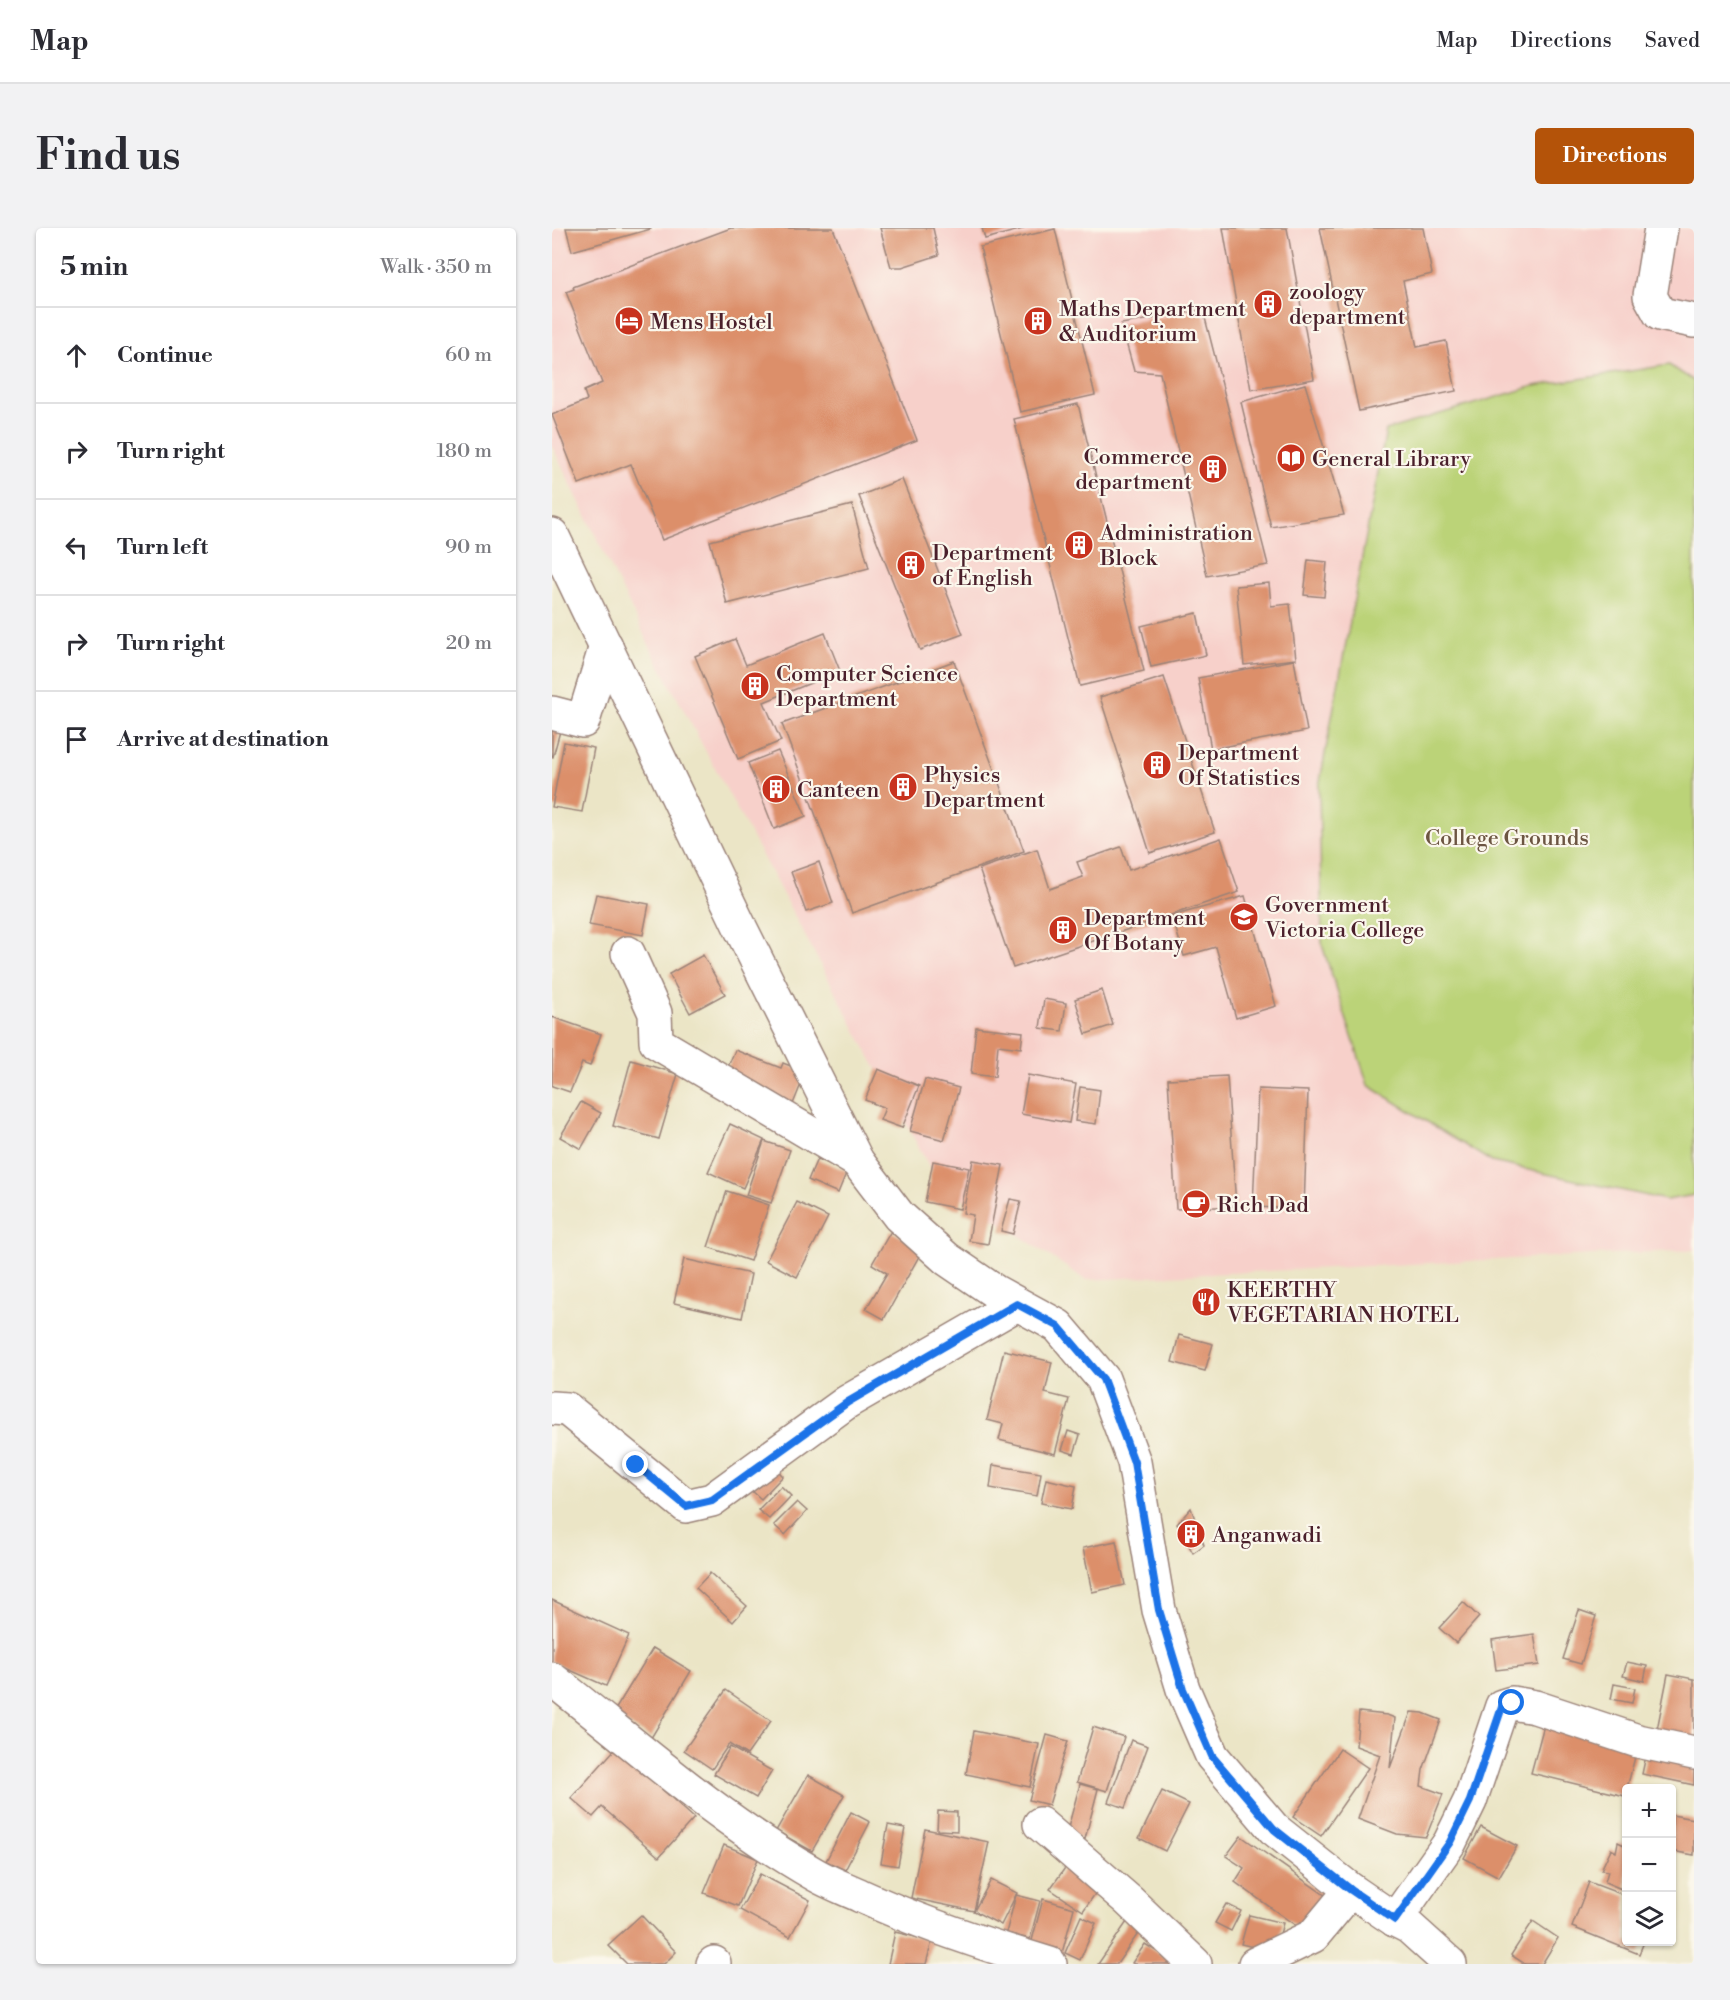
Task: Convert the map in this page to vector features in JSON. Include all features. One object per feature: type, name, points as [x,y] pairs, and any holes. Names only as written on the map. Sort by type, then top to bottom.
[{"type":"street","points":[[1661,228],[1650,296],[1660,314],[1694,321]]},
{"type":"street","points":[[552,535],[741,928],[857,1161],[899,1216],[947,1259],[994,1291],[1058,1326],[1103,1379],[1134,1462],[1159,1610],[1183,1689],[1212,1756],[1274,1829],[1351,1890],[1409,1927],[1450,1964]]},
{"type":"street","points":[[552,713],[583,721],[606,646]]},
{"type":"street","points":[[628,953],[655,1013],[656,1042],[857,1161]]},
{"type":"street","points":[[552,1408],[567,1409],[686,1506],[712,1500],[848,1402],[1017,1304]]},
{"type":"street","points":[[552,1679],[657,1765],[744,1830],[818,1876],[904,1916],[995,1948],[1050,1964]]},
{"type":"street","points":[[1395,1920],[1450,1842],[1470,1801],[1502,1707],[1512,1703],[1535,1707],[1638,1741],[1694,1753]]},
{"type":"street","points":[[1040,1824],[1130,1901],[1196,1964]]},
{"type":"street","points":[[1255,1964],[1313,1936],[1351,1890]]},
{"type":"shaded area","name":"Government Victoria College","points":[[552,228],[1694,228],[1694,1250],[1086,1280],[937,1181],[653,653],[552,446]]},
{"type":"green space","name":"College Grounds","points":[[1669,365],[1694,381],[1694,1195],[1666,1200],[1492,1162],[1368,1085],[1322,945],[1319,786],[1386,430],[1534,386]]},
{"type":"building","points":[[566,228],[651,228],[651,229],[572,251]]},
{"type":"building","points":[[731,228],[833,228],[917,440],[662,540],[631,464],[579,484],[552,415],[587,400],[584,391],[602,383],[566,292],[574,289],[573,287]]},
{"type":"building","points":[[880,228],[933,228],[939,255],[902,267],[891,267]]},
{"type":"building","points":[[982,228],[1023,228],[1023,229],[985,239]]},
{"type":"building","name":"zoology department","points":[[1223,228],[1287,228],[1314,379],[1251,390]]},
{"type":"building","points":[[1320,228],[1423,228],[1432,274],[1403,281],[1417,347],[1446,341],[1456,391],[1359,411]]},
{"type":"building","name":"Maths Department & Auditorium","points":[[1055,229],[1095,395],[1020,412],[980,247]]},
{"type":"building","name":"Commerce department","points":[[1203,310],[1268,565],[1207,576],[1160,373],[1134,371],[1121,324]]},
{"type":"building","name":"General Library","points":[[1305,384],[1344,515],[1271,527],[1241,402]]},
{"type":"building","name":"Administration Block","points":[[1078,404],[1144,671],[1080,686],[1014,419]]},
{"type":"building","name":"Department of English","points":[[902,479],[963,634],[920,650],[859,496]]},
{"type":"building","points":[[852,505],[869,568],[727,604],[710,541]]},
{"type":"building","points":[[1308,560],[1327,562],[1324,597],[1304,595]]},
{"type":"building","points":[[1269,583],[1271,606],[1290,604],[1296,659],[1244,665],[1236,586]]},
{"type":"building","points":[[1197,613],[1206,655],[1151,667],[1141,626]]},
{"type":"building","name":"Computer Science Department","points":[[825,633],[840,671],[764,702],[781,741],[738,759],[695,656],[735,639],[746,665]]},
{"type":"building","points":[[1294,660],[1307,731],[1211,749],[1198,678]]},
{"type":"building","name":"Physics Department","points":[[954,661],[1024,851],[852,913],[782,724]]},
{"type":"building","name":"Department Of Statistics","points":[[1164,677],[1215,832],[1150,853],[1100,697]]},
{"type":"building","points":[[552,729],[560,731],[553,757],[552,757]]},
{"type":"building","points":[[564,742],[594,748],[582,812],[552,807]]},
{"type":"building","name":"Canteen","points":[[778,751],[806,816],[774,829],[748,763]]},
{"type":"building","name":"Department Of Botany","points":[[1221,838],[1239,892],[1013,968],[979,869],[1037,849],[1050,889],[1083,877],[1077,862],[1121,847],[1129,870]]},
{"type":"building","points":[[819,862],[833,903],[806,912],[791,872]]},
{"type":"building","points":[[596,894],[649,904],[643,935],[589,925]]},
{"type":"building","points":[[1245,896],[1276,1006],[1236,1018],[1216,947],[1184,956],[1172,916]]},
{"type":"building","points":[[703,955],[725,994],[690,1013],[669,974]]},
{"type":"building","points":[[1102,990],[1113,1025],[1086,1034],[1075,999]]},
{"type":"building","points":[[1044,999],[1066,1003],[1062,1031],[1040,1028]]},
{"type":"building","points":[[552,1017],[601,1034],[590,1066],[582,1063],[570,1092],[552,1086]]},
{"type":"building","points":[[976,1027],[1023,1032],[1021,1048],[998,1045],[995,1077],[971,1074]]},
{"type":"building","points":[[735,1050],[781,1068],[783,1063],[806,1072],[793,1104],[724,1076]]},
{"type":"building","points":[[631,1060],[678,1074],[659,1139],[613,1126]]},
{"type":"building","points":[[878,1069],[919,1086],[902,1128],[880,1120],[885,1108],[865,1100]]},
{"type":"building","points":[[1028,1075],[1076,1084],[1069,1123],[1021,1114]]},
{"type":"building","points":[[1227,1076],[1236,1206],[1176,1209],[1168,1079]]},
{"type":"building","points":[[925,1079],[959,1088],[944,1140],[910,1131]]},
{"type":"building","points":[[1080,1087],[1100,1090],[1096,1124],[1075,1121]]},
{"type":"building","points":[[1258,1089],[1308,1091],[1304,1209],[1253,1207]]},
{"type":"building","points":[[581,1102],[601,1113],[581,1149],[560,1137]]},
{"type":"building","points":[[730,1124],[764,1140],[743,1188],[708,1172]]},
{"type":"building","points":[[764,1141],[790,1150],[771,1203],[746,1195]]},
{"type":"building","points":[[817,1159],[847,1171],[838,1193],[808,1180]]},
{"type":"building","points":[[973,1160],[1003,1165],[988,1244],[969,1241],[973,1215],[963,1213]]},
{"type":"building","points":[[933,1161],[969,1168],[960,1209],[925,1202]]},
{"type":"building","points":[[727,1191],[769,1205],[750,1261],[708,1247]]},
{"type":"building","points":[[1010,1199],[1021,1201],[1013,1234],[1001,1231]]},
{"type":"building","points":[[797,1202],[828,1217],[797,1277],[766,1261]]},
{"type":"building","points":[[891,1231],[923,1249],[884,1319],[866,1309],[887,1273],[872,1264]]},
{"type":"building","points":[[684,1259],[751,1274],[742,1318],[674,1303]]},
{"type":"building","points":[[1179,1335],[1213,1344],[1205,1371],[1172,1362]]},
{"type":"building","points":[[1004,1350],[1052,1362],[1045,1393],[1069,1399],[1055,1454],[999,1440],[1003,1424],[987,1420]]},
{"type":"building","points":[[1068,1431],[1080,1435],[1074,1454],[1062,1450]]},
{"type":"building","points":[[993,1465],[1041,1473],[1037,1496],[990,1488]]},
{"type":"building","points":[[773,1466],[783,1476],[761,1499],[750,1489]]},
{"type":"building","points":[[1046,1479],[1076,1486],[1072,1509],[1041,1503]]},
{"type":"building","points":[[781,1486],[791,1496],[769,1519],[758,1510]]},
{"type":"building","points":[[797,1502],[807,1511],[785,1535],[774,1525]]},
{"type":"building","name":"Anganwadi","points":[[1191,1508],[1204,1545],[1193,1553],[1177,1524]]},
{"type":"building","points":[[1116,1541],[1125,1585],[1092,1592],[1083,1548]]},
{"type":"building","points":[[710,1573],[747,1606],[733,1622],[696,1588]]},
{"type":"building","points":[[552,1600],[629,1635],[606,1686],[552,1662]]},
{"type":"building","points":[[1463,1602],[1479,1617],[1456,1643],[1439,1628]]},
{"type":"building","points":[[1579,1610],[1596,1616],[1581,1664],[1563,1659]]},
{"type":"building","points":[[1534,1634],[1539,1665],[1496,1670],[1492,1640]]},
{"type":"building","points":[[653,1648],[691,1671],[651,1738],[612,1715]]},
{"type":"building","points":[[1627,1662],[1647,1666],[1644,1681],[1623,1676]]},
{"type":"building","points":[[1668,1674],[1694,1679],[1694,1747],[1655,1740]]},
{"type":"building","points":[[1614,1684],[1635,1688],[1632,1703],[1611,1699]]},
{"type":"building","points":[[726,1690],[771,1721],[747,1755],[729,1744],[712,1769],[684,1750]]},
{"type":"building","points":[[1359,1712],[1395,1718],[1390,1768],[1411,1712],[1423,1713],[1441,1720],[1423,1770],[1421,1786],[1443,1794],[1426,1837],[1397,1834],[1358,1819],[1380,1755],[1356,1746]]},
{"type":"building","points":[[1544,1725],[1637,1749],[1628,1784],[1622,1784],[1622,1795],[1531,1773]]},
{"type":"building","points":[[1093,1727],[1124,1737],[1107,1791],[1077,1782]]},
{"type":"building","points":[[974,1731],[1039,1744],[1030,1787],[966,1774]]},
{"type":"building","points":[[1047,1735],[1068,1741],[1049,1805],[1029,1800]]},
{"type":"building","points":[[1131,1740],[1148,1746],[1125,1808],[1108,1802]]},
{"type":"building","points":[[730,1747],[772,1771],[756,1798],[714,1774]]},
{"type":"building","points":[[616,1748],[694,1818],[659,1857],[602,1807],[593,1817],[571,1798]]},
{"type":"building","points":[[1340,1749],[1368,1768],[1321,1836],[1293,1817]]},
{"type":"building","points":[[1647,1751],[1694,1760],[1694,1785],[1642,1774]]},
{"type":"building","points":[[808,1775],[844,1795],[812,1851],[776,1831]]},
{"type":"building","points":[[1080,1784],[1098,1789],[1085,1839],[1066,1835]]},
{"type":"building","points":[[1162,1791],[1189,1804],[1165,1851],[1139,1838]]},
{"type":"building","points":[[938,1811],[957,1812],[957,1831],[937,1830]]},
{"type":"building","points":[[851,1812],[870,1822],[845,1870],[826,1861]]},
{"type":"building","points":[[1676,1816],[1694,1819],[1694,1855],[1676,1852]]},
{"type":"building","points":[[888,1825],[905,1828],[898,1866],[881,1863]]},
{"type":"building","points":[[1481,1827],[1517,1846],[1499,1877],[1464,1858]]},
{"type":"building","points":[[925,1829],[989,1842],[974,1911],[911,1898]]},
{"type":"building","points":[[1241,1836],[1326,1896],[1302,1930],[1235,1882],[1244,1868],[1226,1856]]},
{"type":"building","points":[[1618,1842],[1622,1844],[1622,1889],[1605,1882],[1608,1871],[1601,1870],[1611,1849],[1616,1852]]},
{"type":"building","points":[[724,1845],[758,1859],[738,1906],[704,1893]]},
{"type":"building","points":[[1067,1865],[1100,1887],[1083,1911],[1050,1889]]},
{"type":"building","points":[[760,1874],[810,1900],[790,1937],[740,1910]]},
{"type":"building","points":[[991,1880],[1017,1893],[1001,1925],[974,1911]]},
{"type":"building","points":[[1589,1882],[1622,1894],[1622,1946],[1642,1946],[1639,1954],[1572,1927]]},
{"type":"building","points":[[1016,1895],[1040,1901],[1030,1939],[1006,1933]]},
{"type":"building","points":[[1043,1899],[1074,1908],[1061,1957],[1030,1948]]},
{"type":"building","points":[[1226,1904],[1241,1911],[1231,1931],[1215,1923]]},
{"type":"building","points":[[641,1915],[676,1952],[664,1964],[627,1964],[608,1945]]},
{"type":"building","points":[[1249,1915],[1283,1923],[1275,1952],[1241,1944]]},
{"type":"building","points":[[1081,1916],[1096,1923],[1080,1960],[1065,1953]]},
{"type":"building","points":[[1131,1916],[1144,1925],[1117,1964],[1098,1964]]},
{"type":"building","points":[[1533,1921],[1558,1938],[1542,1964],[1525,1964],[1511,1955]]},
{"type":"building","points":[[895,1932],[932,1941],[926,1964],[888,1964]]},
{"type":"building","points":[[1145,1944],[1176,1964],[1132,1963]]},
{"type":"place","name":"zoology department","points":[[1268,304]]},
{"type":"place","name":"Mens Hostel","points":[[629,321]]},
{"type":"place","name":"Maths Department & Auditorium","points":[[1038,321]]},
{"type":"place","name":"General Library","points":[[1291,458]]},
{"type":"place","name":"Commerce department","points":[[1213,469]]},
{"type":"place","name":"Administration Block","points":[[1079,545]]},
{"type":"place","name":"Department of English","points":[[911,565]]},
{"type":"place","name":"Computer Science Department","points":[[755,686]]},
{"type":"place","name":"Department Of Statistics","points":[[1157,765]]},
{"type":"place","name":"Physics Department","points":[[903,787]]},
{"type":"place","name":"Canteen","points":[[776,789]]},
{"type":"place","name":"Government Victoria College","points":[[1244,917]]},
{"type":"place","name":"Department Of Botany","points":[[1063,930]]},
{"type":"place","name":"Rich Dad","points":[[1196,1204]]},
{"type":"place","name":"KEERTHY VEGETARIAN HOTEL","points":[[1206,1302]]},
{"type":"place","name":"Anganwadi","points":[[1191,1534]]},
{"type":"route","points":[[636,1465],[686,1506],[712,1500],[848,1402],[1017,1304],[1058,1326],[1103,1379],[1134,1462],[1159,1610],[1183,1689],[1212,1756],[1274,1829],[1351,1890],[1395,1920],[1450,1842],[1470,1801],[1502,1707],[1512,1703]]}]
